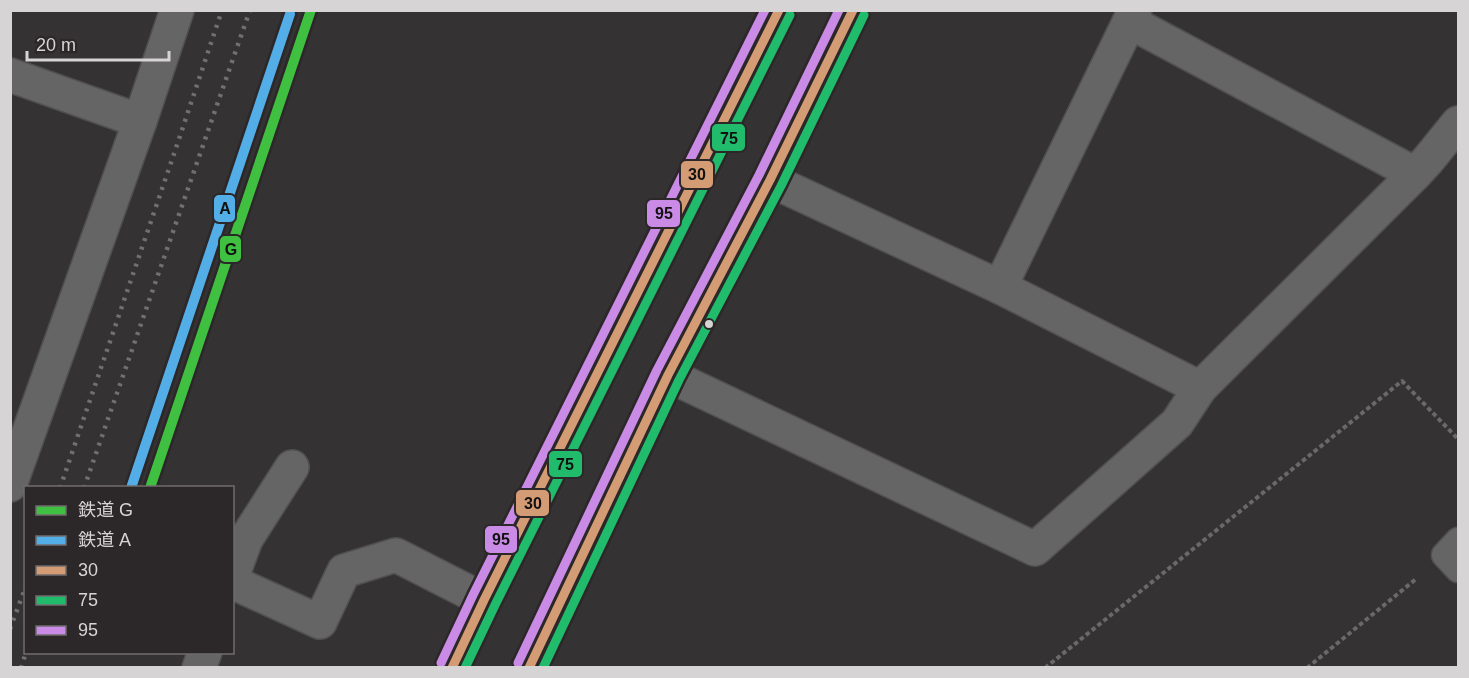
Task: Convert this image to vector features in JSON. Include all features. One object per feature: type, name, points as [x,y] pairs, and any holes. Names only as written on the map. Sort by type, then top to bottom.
[{"type":"highway","points":[[452,668],[779,10]]},
{"type":"highway","points":[[529,668],[668,375],[770,180],[853,10]]},
{"type":"street","points":[[10,484],[140,121],[177,10]]},
{"type":"street","points":[[1000,287],[1132,16],[1415,174]]},
{"type":"street","points":[[10,75],[140,121]]},
{"type":"street","points":[[668,375],[1035,549],[1176,423],[1200,388],[1415,174],[1458,123]]},
{"type":"street","points":[[770,180],[1000,287],[1200,388]]},
{"type":"street","points":[[234,572],[246,539],[292,467]]},
{"type":"street","points":[[234,583],[320,622],[344,571],[396,555],[484,600]]},
{"type":"path","points":[[1045,668],[1402,381],[1458,439]]},
{"type":"path","points":[[1307,668],[1454,555]]},
{"type":"railway","points":[[61,486],[222,10]]},
{"type":"railway","points":[[85,486],[250,10]]},
{"type":"railway","points":[[10,629],[24,591]]},
{"type":"railway","points":[[21,668],[25,654]]},
{"type":"rail line","name":"G","points":[[151,486],[311,10]]},
{"type":"rail line","name":"A","points":[[132,486],[290,14]]},
{"type":"transit line","name":"95","points":[[441,663],[765,10]]},
{"type":"transit line","name":"30","points":[[452,668],[779,10]]},
{"type":"transit line","name":"95","points":[[518,663],[657,370],[759,175],[839,10]]},
{"type":"transit line","name":"30","points":[[529,668],[668,375],[770,180],[853,10]]},
{"type":"transit line","name":"75","points":[[465,668],[790,15]]},
{"type":"transit line","name":"75","points":[[543,668],[679,380],[781,186],[864,15]]}]
